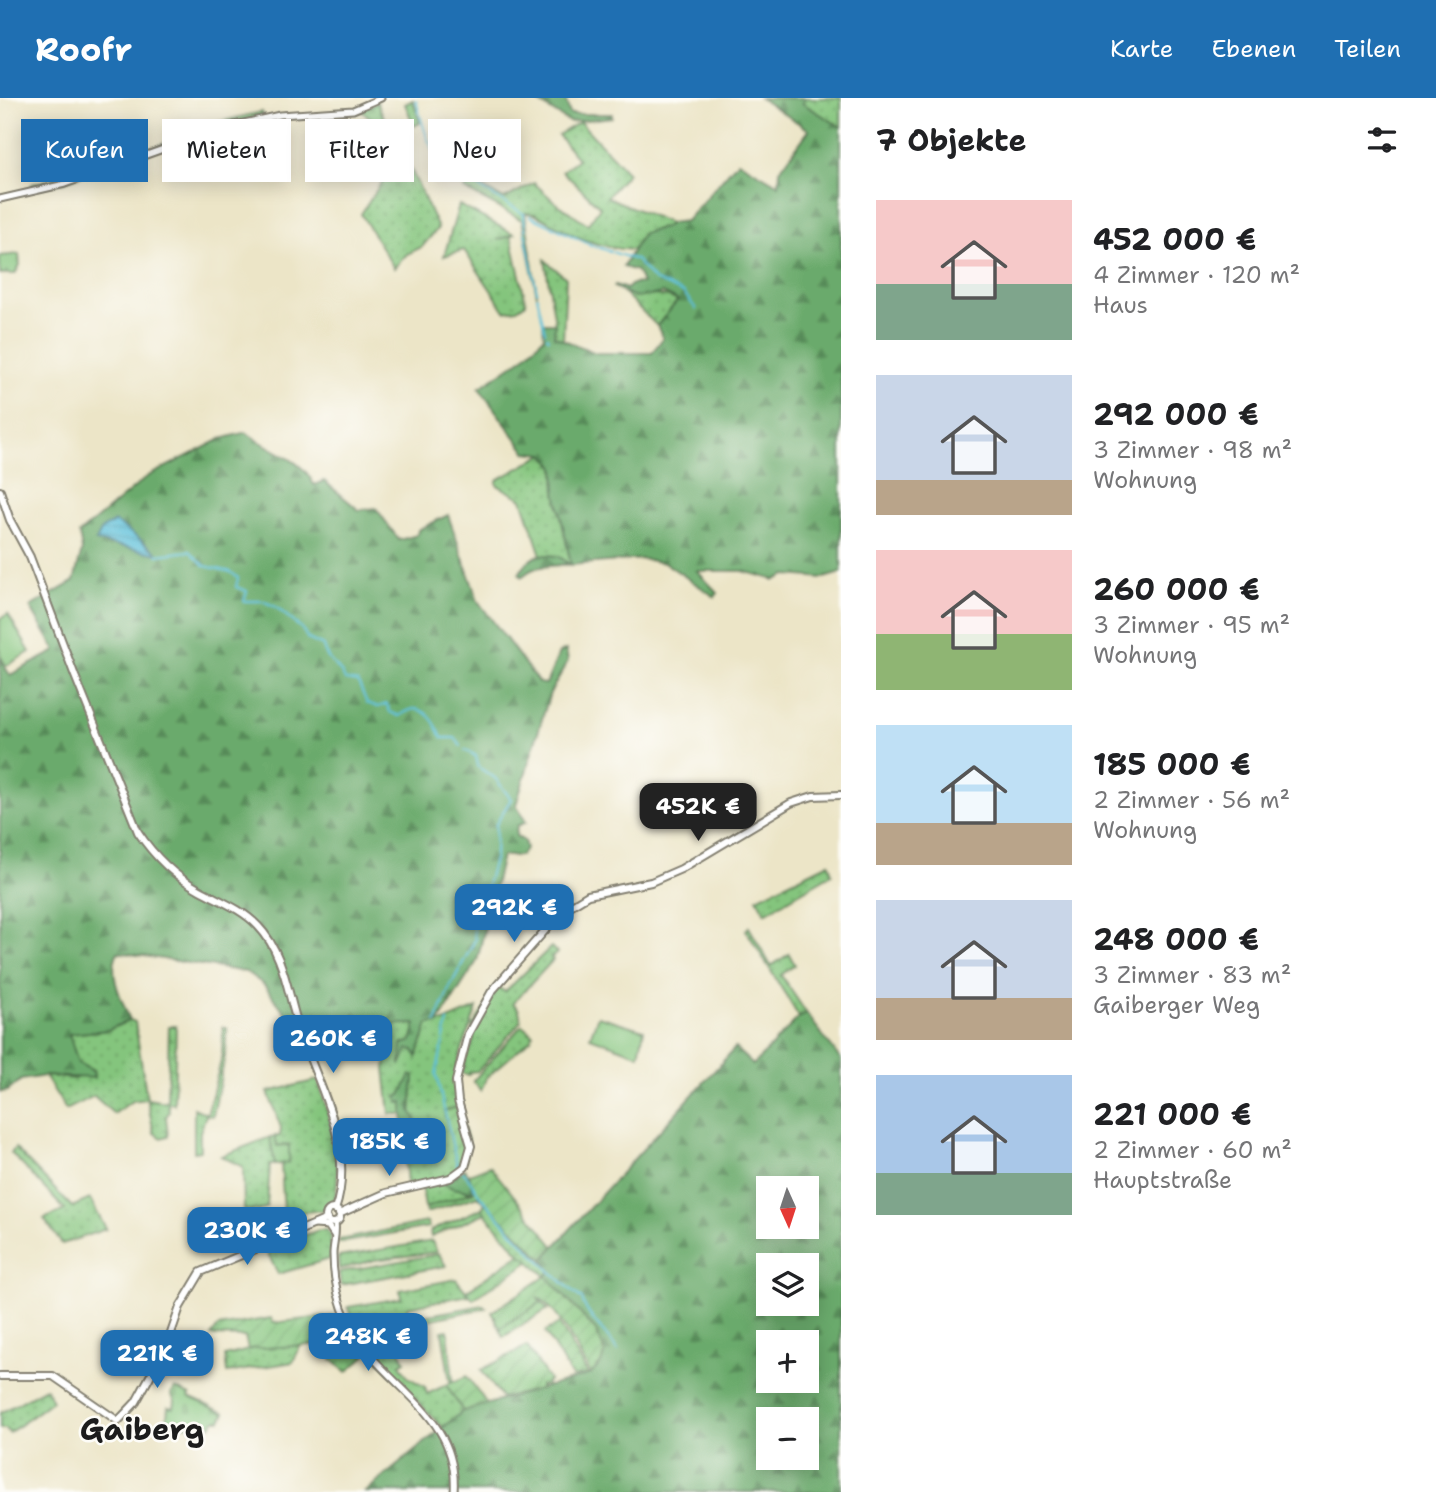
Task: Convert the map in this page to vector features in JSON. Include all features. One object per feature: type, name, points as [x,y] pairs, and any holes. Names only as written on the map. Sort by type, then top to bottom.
[{"type":"main road","points":[[0,491],[49,605],[138,832],[176,875],[251,919],[270,940],[279,958],[298,1027],[332,1118],[340,1170],[335,1223],[327,1220],[222,1261],[205,1270],[195,1281],[179,1310],[167,1345],[127,1415],[115,1422],[53,1376],[0,1376]]},
{"type":"main road","points":[[327,1220],[327,1212],[356,1207],[386,1193],[450,1178],[465,1167],[471,1146],[456,1088],[457,1070],[468,1034],[492,991],[562,911],[591,894],[650,882],[681,869],[791,803],[813,796],[841,795]]},
{"type":"main road","points":[[339,1195],[344,1205],[356,1207]]},
{"type":"street","points":[[0,200],[83,178],[225,127],[273,116],[353,110],[381,98]]},
{"type":"street","points":[[335,1223],[335,1283],[348,1322],[370,1355],[444,1435],[454,1464],[454,1492]]},
{"type":"street","points":[[316,1225],[328,1226],[334,1236]]},
{"type":"green space","points":[[532,98],[565,98],[570,114],[612,114],[612,117],[569,122]]},
{"type":"green space","points":[[760,98],[805,98],[802,103],[841,127],[841,573],[824,578],[786,575],[775,580],[743,571],[697,571],[718,593],[715,597],[665,563],[642,559],[571,565],[556,492],[555,467],[544,454],[526,452],[479,388],[524,357],[544,337],[543,323],[555,323],[554,336],[596,353],[652,353],[663,338],[657,326],[678,300],[663,293],[637,298],[614,287],[615,285],[627,289],[632,284],[642,283],[637,271],[623,267],[643,233],[666,227],[670,223],[686,221],[738,161],[779,185],[780,170],[809,130]]},
{"type":"green space","points":[[805,98],[841,98],[841,127],[802,103]]},
{"type":"green space","points":[[413,100],[420,123],[414,126],[414,119],[411,119],[405,104]]},
{"type":"green space","points":[[377,102],[385,119],[371,119],[360,110]]},
{"type":"green space","points":[[262,112],[263,117],[255,119],[232,119]]},
{"type":"green space","points":[[580,122],[628,173],[607,197],[670,223],[666,227],[643,233],[632,250],[592,242],[534,214],[525,213],[537,295],[522,220],[464,189],[467,182],[472,182],[504,199],[534,183],[556,203],[588,224],[600,207],[562,171],[578,159],[558,135]]},
{"type":"green space","points":[[414,176],[438,228],[422,247],[407,254],[394,268],[361,214],[382,182],[414,182]]},
{"type":"green space","points":[[39,182],[64,182],[30,189],[32,184]]},
{"type":"green space","points":[[459,205],[514,234],[497,240],[511,236],[526,303],[517,309],[505,311],[464,250],[444,256]]},
{"type":"green space","points":[[19,254],[20,265],[15,274],[0,274],[0,256]]},
{"type":"green space","points":[[545,260],[566,278],[563,340],[554,336],[555,323]]},
{"type":"green space","points":[[623,292],[638,296],[663,296],[678,301],[657,326]]},
{"type":"green space","points":[[246,432],[302,468],[314,485],[324,481],[359,510],[376,508],[399,540],[417,535],[418,530],[448,515],[478,601],[539,683],[546,684],[559,653],[566,650],[568,661],[550,693],[516,805],[526,822],[517,826],[516,836],[524,841],[526,848],[520,856],[502,856],[477,961],[438,1023],[428,1024],[417,1057],[414,1050],[408,1049],[400,1066],[402,1044],[411,1042],[416,1024],[295,1025],[263,984],[246,972],[118,952],[115,977],[130,1020],[108,1030],[69,1034],[78,1063],[93,1071],[94,1078],[45,1076],[21,1080],[8,1091],[0,1092],[0,659],[10,675],[56,651],[30,607],[74,581],[82,550],[79,534],[148,476],[221,439]]},
{"type":"green space","points":[[544,454],[555,467],[556,492],[571,565],[565,565],[568,563],[558,556],[541,555],[522,499],[497,485],[497,480]]},
{"type":"green space","points":[[541,555],[558,556],[568,563],[533,569],[522,577],[519,574],[528,562]]},
{"type":"green space","points":[[8,614],[30,652],[6,666],[0,655],[0,619]]},
{"type":"green space","points":[[829,863],[832,874],[765,913],[757,898]]},
{"type":"green space","points":[[749,927],[771,966],[789,954],[795,965],[781,975],[807,1014],[799,1017],[746,930]]},
{"type":"green space","points":[[551,947],[557,953],[551,958],[553,960],[513,1003],[519,1010],[521,1021],[478,1071],[470,1072],[469,1075],[460,1073],[474,1039],[473,1026],[498,987],[505,992]]},
{"type":"green space","points":[[477,1008],[457,1064],[457,1107],[444,1111],[457,1165],[465,1162],[455,1174],[407,1186],[403,1131],[410,1128],[414,1076],[403,1090],[403,1114],[390,1114],[385,1068],[392,1029],[395,1024],[416,1024],[411,1042],[403,1043],[401,1065],[408,1049],[414,1050],[417,1057],[428,1024],[444,1022]]},
{"type":"green space","points":[[807,1014],[841,1060],[841,1492],[365,1492],[463,1411],[591,1374],[601,1363],[596,1331],[546,1276],[551,1271],[543,1259],[735,1048],[753,1065],[799,1017]]},
{"type":"green space","points":[[598,1016],[644,1030],[639,1055],[590,1037]]},
{"type":"green space","points":[[130,1020],[135,1022],[147,1099],[132,1101],[114,1114],[94,1096],[66,1110],[45,1076],[74,1079],[93,1071],[78,1063],[69,1034],[108,1030]]},
{"type":"green space","points":[[522,1025],[533,1034],[531,1039],[486,1078],[481,1091],[473,1081]]},
{"type":"green space","points":[[169,1026],[176,1026],[174,1104],[168,1102],[168,1136],[161,1138],[154,1133],[147,1099],[167,1102]]},
{"type":"green space","points":[[223,1027],[227,1027],[225,1056],[213,1116],[206,1115],[200,1132],[200,1151],[194,1152],[194,1108],[207,1114],[222,1057]]},
{"type":"green space","points":[[411,1075],[414,1076],[411,1111],[417,1122],[403,1131],[403,1102],[399,1103],[397,1097],[401,1095]]},
{"type":"green space","points":[[318,1080],[337,1158],[333,1206],[326,1210],[284,1214],[281,1164],[289,1162],[289,1145],[277,1146],[275,1136],[280,1136],[281,1128],[268,1092]]},
{"type":"green space","points":[[457,1107],[468,1141],[465,1162],[457,1165],[444,1111]]},
{"type":"green space","points":[[275,1136],[277,1146],[289,1145],[289,1162],[275,1165],[270,1137]]},
{"type":"green space","points":[[270,1137],[275,1165],[270,1165],[267,1207],[258,1211],[244,1210],[243,1167],[221,1156]]},
{"type":"green space","points":[[15,1148],[72,1207],[90,1199],[106,1229],[62,1244],[44,1219],[65,1210],[11,1153]]},
{"type":"green space","points":[[490,1166],[554,1246],[543,1259],[478,1196],[426,1213],[425,1208],[474,1192],[469,1174]]},
{"type":"green space","points":[[465,1169],[472,1179],[475,1192],[452,1188],[444,1183]]},
{"type":"green space","points":[[444,1183],[471,1193],[425,1208],[422,1187]]},
{"type":"green space","points":[[486,1201],[551,1271],[546,1276],[520,1254],[486,1215],[482,1208]]},
{"type":"green space","points":[[482,1208],[485,1213],[431,1237],[430,1231]]},
{"type":"green space","points":[[427,1222],[429,1227],[339,1243],[339,1240]]},
{"type":"green space","points":[[326,1230],[331,1235],[330,1259],[278,1274],[268,1254],[271,1247]]},
{"type":"green space","points":[[432,1241],[437,1252],[375,1260],[339,1269],[338,1257]]},
{"type":"green space","points":[[439,1254],[446,1266],[341,1285],[339,1272]]},
{"type":"green space","points":[[520,1254],[530,1261],[473,1299],[466,1291]]},
{"type":"green space","points":[[546,1276],[596,1331],[605,1352],[601,1363],[591,1374],[552,1309],[537,1297],[541,1302],[500,1328],[492,1312]]},
{"type":"green space","points":[[456,1279],[469,1295],[407,1307],[408,1312],[355,1323],[348,1307],[401,1298],[400,1290]]},
{"type":"green space","points":[[541,1302],[548,1309],[503,1337],[500,1328]]},
{"type":"green space","points":[[483,1305],[486,1308],[423,1321],[425,1333],[369,1345],[357,1328]]},
{"type":"green space","points":[[340,1315],[342,1319],[324,1321],[326,1344],[248,1349],[245,1337],[211,1336],[218,1327],[271,1318],[273,1323]]},
{"type":"green space","points":[[342,1319],[327,1323],[328,1332],[345,1331],[344,1321],[356,1342],[326,1344],[324,1320]]},
{"type":"green space","points":[[559,1323],[588,1374],[572,1377],[545,1332]]},
{"type":"green space","points":[[448,1330],[453,1380],[450,1382],[442,1331]]},
{"type":"green space","points":[[395,1340],[405,1361],[400,1364],[408,1377],[425,1387],[427,1394],[446,1385],[464,1413],[442,1427],[367,1348]]},
{"type":"green space","points":[[356,1342],[366,1355],[347,1372],[315,1344]]},
{"type":"green space","points":[[301,1345],[293,1362],[227,1373],[225,1356],[264,1346]]},
{"type":"green space","points":[[527,1346],[549,1380],[547,1386],[540,1385],[540,1389],[502,1398],[481,1370]]},
{"type":"green space","points":[[467,1376],[487,1404],[463,1411],[446,1385]]},
{"type":"green space","points":[[46,1388],[52,1401],[9,1433],[6,1429],[0,1429],[0,1413]]},
{"type":"green space","points":[[175,1388],[225,1413],[221,1420],[215,1420],[211,1426],[197,1423],[196,1428],[191,1430],[189,1425],[166,1427],[168,1407],[174,1408],[175,1401],[171,1394]]},
{"type":"water","points":[[115,522],[158,554],[96,541],[102,529]]},
{"type":"waterway","points":[[416,100],[428,139]]},
{"type":"waterway","points":[[470,182],[524,214],[525,230]]},
{"type":"waterway","points":[[530,216],[591,245],[636,260],[654,280],[684,293],[696,309]]},
{"type":"waterway","points":[[525,233],[537,292]]},
{"type":"waterway","points":[[537,296],[545,332]]},
{"type":"waterway","points":[[157,555],[190,551],[205,566],[231,572],[238,578],[236,587],[247,591],[244,601],[263,601],[276,607],[302,629],[308,639],[323,646],[327,657],[345,680],[358,682],[367,703],[378,707],[387,704],[390,712],[399,716],[411,710],[420,710],[432,720],[442,738],[455,738],[461,746]]},
{"type":"waterway","points":[[436,1022],[449,989],[475,940],[472,919],[481,906],[495,856],[496,824],[511,799],[495,778],[478,767],[476,756],[465,750]]},
{"type":"waterway","points":[[448,1021],[436,1074],[458,1169]]},
{"type":"waterway","points":[[463,1172],[518,1238],[582,1299],[588,1313],[618,1351]]},
{"type":"waterway","points":[[128,1423],[133,1429]]},
{"type":"district","name":"Gaiberg","points":[[142,1429]]}]
